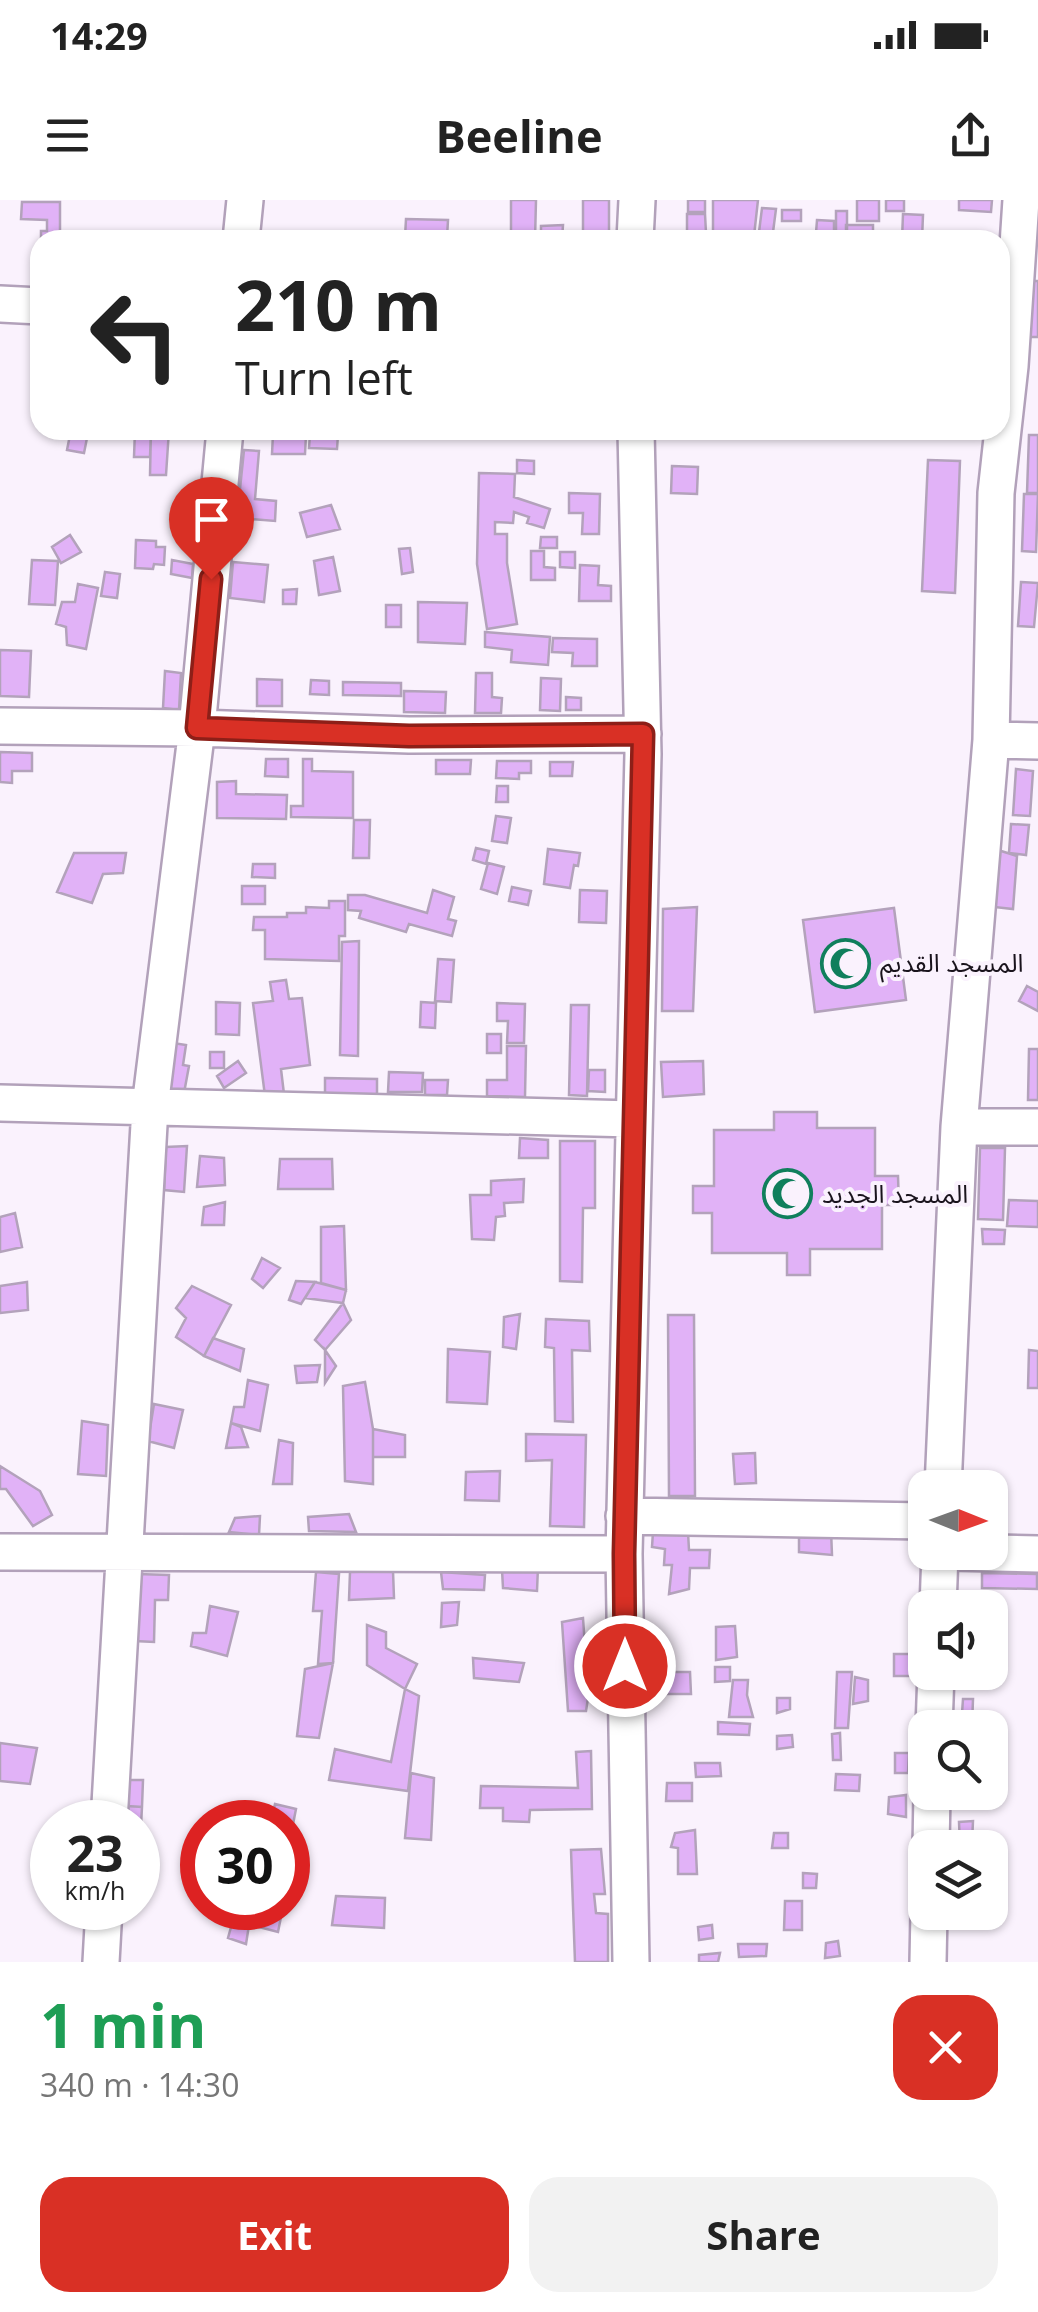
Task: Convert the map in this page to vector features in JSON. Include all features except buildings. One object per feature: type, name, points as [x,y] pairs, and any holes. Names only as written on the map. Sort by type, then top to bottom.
[{"type":"street","points":[[242,230],[244,200]]},
{"type":"street","points":[[635,230],[636,200]]},
{"type":"street","points":[[1010,405],[1016,367],[1021,200]]},
{"type":"street","points":[[0,304],[30,306]]},
{"type":"street","points":[[109,1800],[150,1107],[197,728],[224,440]]},
{"type":"street","points":[[632,1962],[624,1516],[643,734],[636,440]]},
{"type":"street","points":[[943,1470],[959,1128],[991,740],[996,493],[1004,440]]},
{"type":"street","points":[[0,726],[409,736],[643,734]]},
{"type":"street","points":[[991,740],[1038,741]]},
{"type":"street","points":[[0,1103],[632,1120]]},
{"type":"street","points":[[959,1128],[1038,1127]]},
{"type":"street","points":[[624,1516],[908,1521]]},
{"type":"street","points":[[0,1552],[624,1554]]},
{"type":"street","points":[[1008,1553],[1038,1554]]},
{"type":"street","points":[[101,1962],[103,1930]]},
{"type":"street","points":[[928,1962],[929,1930]]},
{"type":"place","name":"المسجد القديم","points":[[845,963]]},
{"type":"place","name":"المسجد الجديد","points":[[787,1194]]},
{"type":"route","points":[[211,579],[197,728],[409,736],[643,734],[624,1554],[625,1666]]}]
